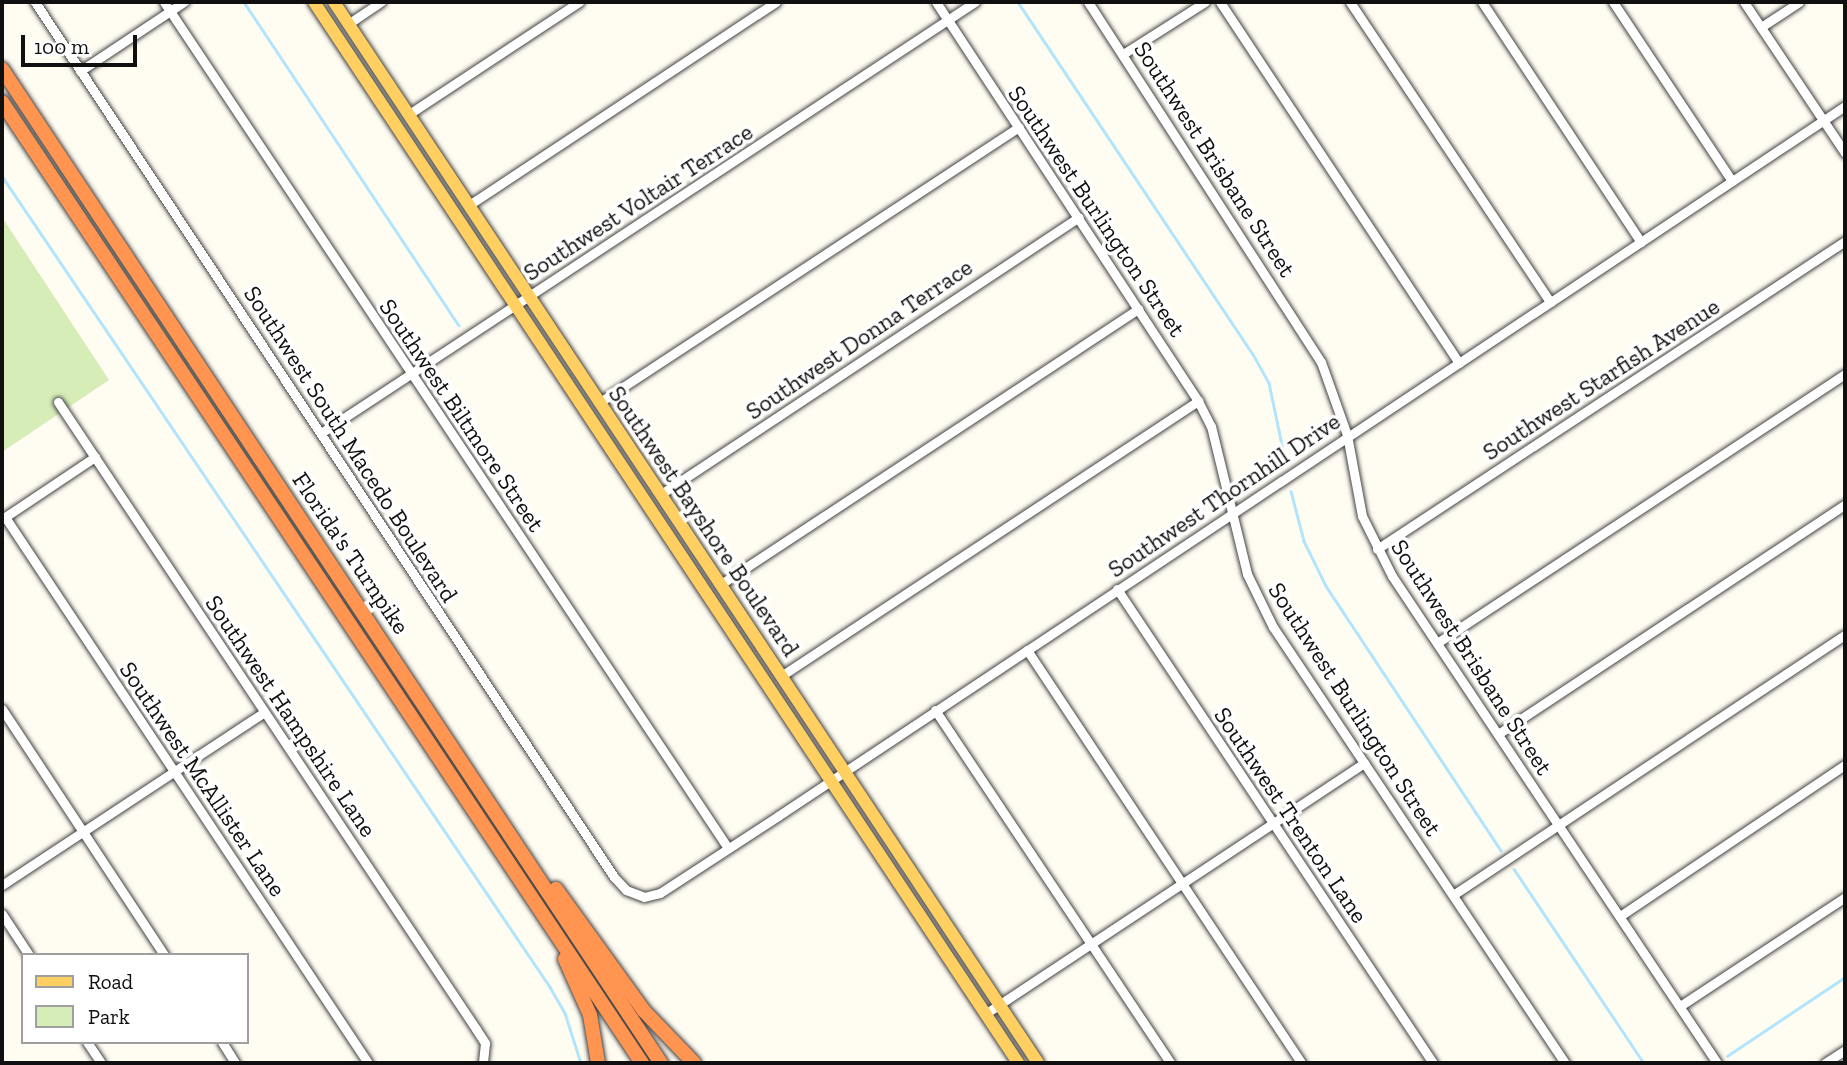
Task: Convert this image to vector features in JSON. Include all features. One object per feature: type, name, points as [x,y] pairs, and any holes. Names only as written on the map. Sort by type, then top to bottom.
[{"type":"highway","name":"Florida's Turnpike","points":[[2,69],[661,1063]]},
{"type":"highway","name":"Florida's Turnpike","points":[[2,103],[642,1063]]},
{"type":"highway","points":[[494,808],[644,1012],[694,1063]]},
{"type":"highway","points":[[549,926],[590,1015],[598,1063]]},
{"type":"main road","name":"Southwest Bayshore Boulevard","points":[[314,2],[1018,1063]]},
{"type":"main road","name":"Southwest Bayshore Boulevard","points":[[334,2],[1038,1063]]},
{"type":"main road","points":[[346,51],[355,54],[388,105],[409,114]]},
{"type":"main road","points":[[399,130],[412,130],[449,186],[458,188]]},
{"type":"main road","points":[[663,529],[673,533],[703,577],[721,584]]},
{"type":"main road","points":[[721,615],[736,616],[762,656],[770,658]]},
{"type":"street","name":"Southwest South Macedo Boulevard","points":[[35,2],[614,877],[626,890],[644,897]]},
{"type":"street","name":"Southwest Biltmore Street","points":[[164,2],[728,848]]},
{"type":"street","points":[[80,71],[184,2]]},
{"type":"street","points":[[348,24],[381,2]]},
{"type":"street","points":[[409,114],[579,2]]},
{"type":"street","points":[[469,205],[776,2]]},
{"type":"street","name":"Southwest Burlington Street","points":[[936,2],[1198,401],[1211,426],[1230,514],[1247,574],[1273,627],[1565,1063]]},
{"type":"street","name":"Southwest Voltair Terrace","points":[[321,433],[975,2]]},
{"type":"street","name":"Southwest Brisbane Street","points":[[1088,2],[1298,320],[1321,362],[1347,435],[1353,482],[1377,549],[1717,1063]]},
{"type":"street","points":[[1123,54],[1205,2]]},
{"type":"street","points":[[1220,2],[1459,363]]},
{"type":"street","points":[[1350,2],[1550,302]]},
{"type":"street","points":[[1482,2],[1641,242]]},
{"type":"street","points":[[1613,2],[1732,181]]},
{"type":"street","points":[[1744,2],[1845,153]]},
{"type":"street","points":[[1761,27],[1799,2]]},
{"type":"street","name":"Southwest Thornhill Drive","points":[[644,897],[660,893],[1845,106]]},
{"type":"street","points":[[600,402],[1019,127]]},
{"type":"street","name":"Southwest Donna Terrace","points":[[661,494],[1079,217]]},
{"type":"street","name":"Southwest Starfish Avenue","points":[[1377,549],[1845,241]]},
{"type":"street","points":[[721,584],[1138,309]]},
{"type":"street","points":[[1437,643],[1845,373]]},
{"type":"street","points":[[782,676],[1198,401]]},
{"type":"street","name":"Southwest Hampshire Lane","points":[[58,402],[476,1029],[484,1059]]},
{"type":"street","points":[[3,518],[95,457]]},
{"type":"street","points":[[1499,734],[1845,504]]},
{"type":"street","name":"Southwest McAllister Lane","points":[[3,518],[368,1063]]},
{"type":"street","name":"Southwest Trenton Lane","points":[[1117,589],[1433,1063]]},
{"type":"street","points":[[1453,895],[1845,635]]},
{"type":"street","points":[[1027,650],[1301,1063]]},
{"type":"street","points":[[2,709],[162,953]]},
{"type":"street","points":[[935,710],[1170,1063]]},
{"type":"street","points":[[2,885],[264,712]]},
{"type":"street","points":[[985,1014],[1364,763]]},
{"type":"street","points":[[1620,916],[1845,765]]},
{"type":"street","points":[[1680,1006],[1845,897]]},
{"type":"street","points":[[2,914],[28,953]]},
{"type":"street","points":[[88,1044],[101,1063]]},
{"type":"street","points":[[223,1044],[235,1063]]},
{"type":"street","points":[[1825,1063],[1845,1050]]},
{"type":"green space","points":[[2,217],[109,380],[2,452]]},
{"type":"waterway","points":[[244,2],[459,325]]},
{"type":"waterway","points":[[1018,2],[1253,354],[1269,383],[1285,459]]},
{"type":"waterway","points":[[2,176],[550,987],[565,1013],[581,1063]]},
{"type":"waterway","points":[[1291,491],[1304,541],[1326,586],[1501,850]]},
{"type":"waterway","points":[[1514,869],[1644,1063]]},
{"type":"waterway","points":[[1727,1056],[1845,977]]}]
